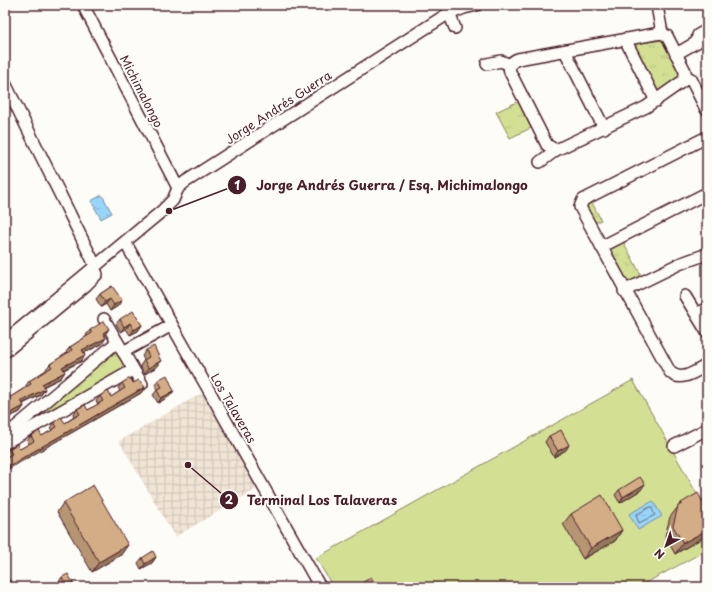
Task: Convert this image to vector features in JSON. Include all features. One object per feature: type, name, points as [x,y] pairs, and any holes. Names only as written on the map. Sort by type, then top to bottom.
[{"type":"street","name":"Michimalongo","points":[[83,5],[178,188]]},
{"type":"street","name":"Jorge Andrés Guerra","points":[[5,340],[111,254],[168,205],[178,188],[185,182],[449,14],[477,5]]},
{"type":"street","points":[[656,6],[662,34]]},
{"type":"street","points":[[449,14],[455,28]]},
{"type":"street","points":[[676,54],[702,44],[698,35],[707,30]]},
{"type":"street","points":[[540,162],[556,150],[604,128],[656,101],[681,82],[685,76],[685,71],[668,38],[662,34],[625,39],[516,59],[510,65],[510,72],[547,145],[556,150]]},
{"type":"street","points":[[625,39],[656,101]]},
{"type":"street","points":[[565,50],[604,128]]},
{"type":"street","points":[[486,64],[500,61],[510,65]]},
{"type":"street","points":[[685,76],[691,79],[706,109]]},
{"type":"street","points":[[5,83],[96,266]]},
{"type":"street","points":[[707,138],[581,201],[580,212],[672,374],[678,377],[684,377],[707,365]]},
{"type":"street","points":[[601,247],[707,194]]},
{"type":"street","name":"Los Talaveras","points":[[125,242],[320,587]]},
{"type":"street","name":"Jorge Andrés Guerra","points":[[5,352],[85,286],[98,272],[111,254]]},
{"type":"street","points":[[624,291],[679,264],[707,254]]},
{"type":"street","points":[[686,296],[707,332]]},
{"type":"street","points":[[697,314],[707,308]]},
{"type":"street","points":[[104,319],[142,384]]},
{"type":"street","points":[[123,352],[172,325]]},
{"type":"street","points":[[5,436],[118,342]]},
{"type":"street","points":[[5,443],[134,370]]},
{"type":"street","points":[[674,446],[707,429]]},
{"type":"shaded area","points":[[202,393],[258,488],[175,537],[119,441]]},
{"type":"green space","points":[[663,40],[680,76],[657,94],[633,44]]},
{"type":"green space","points":[[521,100],[535,126],[510,138],[496,112]]},
{"type":"green space","points":[[590,199],[601,220],[590,225],[583,204]]},
{"type":"green space","points":[[623,241],[642,277],[624,286],[605,250]]},
{"type":"green space","points":[[116,350],[126,366],[124,370],[5,438]]},
{"type":"green space","points":[[633,380],[707,512],[707,550],[638,587],[333,587],[316,558]]},
{"type":"water","points":[[102,195],[112,213],[101,219],[91,201]]},
{"type":"water","points":[[653,501],[662,516],[638,530],[629,514]]},
{"type":"building","points":[[112,286],[122,300],[114,305],[110,299],[105,302],[100,294]]},
{"type":"building","points":[[133,311],[142,325],[134,330],[130,323],[124,327],[120,319]]},
{"type":"building","points":[[104,321],[109,329],[103,333],[106,338],[82,350],[85,355],[62,367],[65,372],[42,384],[45,389],[21,401],[24,406],[5,416],[5,405],[11,401],[9,398],[31,384],[29,381],[52,367],[50,364],[72,350],[70,347],[92,333],[90,330]]},
{"type":"building","points":[[154,346],[161,361],[148,368],[144,360],[149,357],[146,350]]},
{"type":"building","points":[[167,375],[174,391],[161,398],[157,390],[162,387],[158,380]]},
{"type":"building","points":[[130,378],[133,383],[139,380],[145,387],[5,468],[5,458],[12,454],[9,449],[17,444],[20,449],[34,441],[31,436],[39,431],[42,436],[57,427],[54,422],[61,417],[65,423],[80,414],[77,409],[85,405],[88,410],[103,401],[100,396],[108,391],[111,397],[125,388],[122,383]]},
{"type":"building","points":[[561,430],[569,445],[558,451],[549,436]]},
{"type":"building","points":[[640,477],[645,484],[623,497],[619,490]]},
{"type":"building","points":[[93,485],[128,545],[99,562],[63,503]]},
{"type":"building","points":[[698,493],[707,510],[707,530],[683,543],[673,526],[678,506]]},
{"type":"building","points":[[602,495],[622,530],[591,548],[571,514]]},
{"type":"building","points":[[153,551],[156,557],[145,564],[142,558]]},
{"type":"building","points":[[68,574],[74,585],[71,587],[67,587],[62,577]]},
{"type":"building","points":[[371,577],[377,587],[360,587],[359,585]]},
{"type":"place","name":"Jorge Andrés Guerra / Esq. Michimalongo","points":[[169,211]]},
{"type":"place","name":"Terminal Los Talaveras","points":[[188,465]]}]
